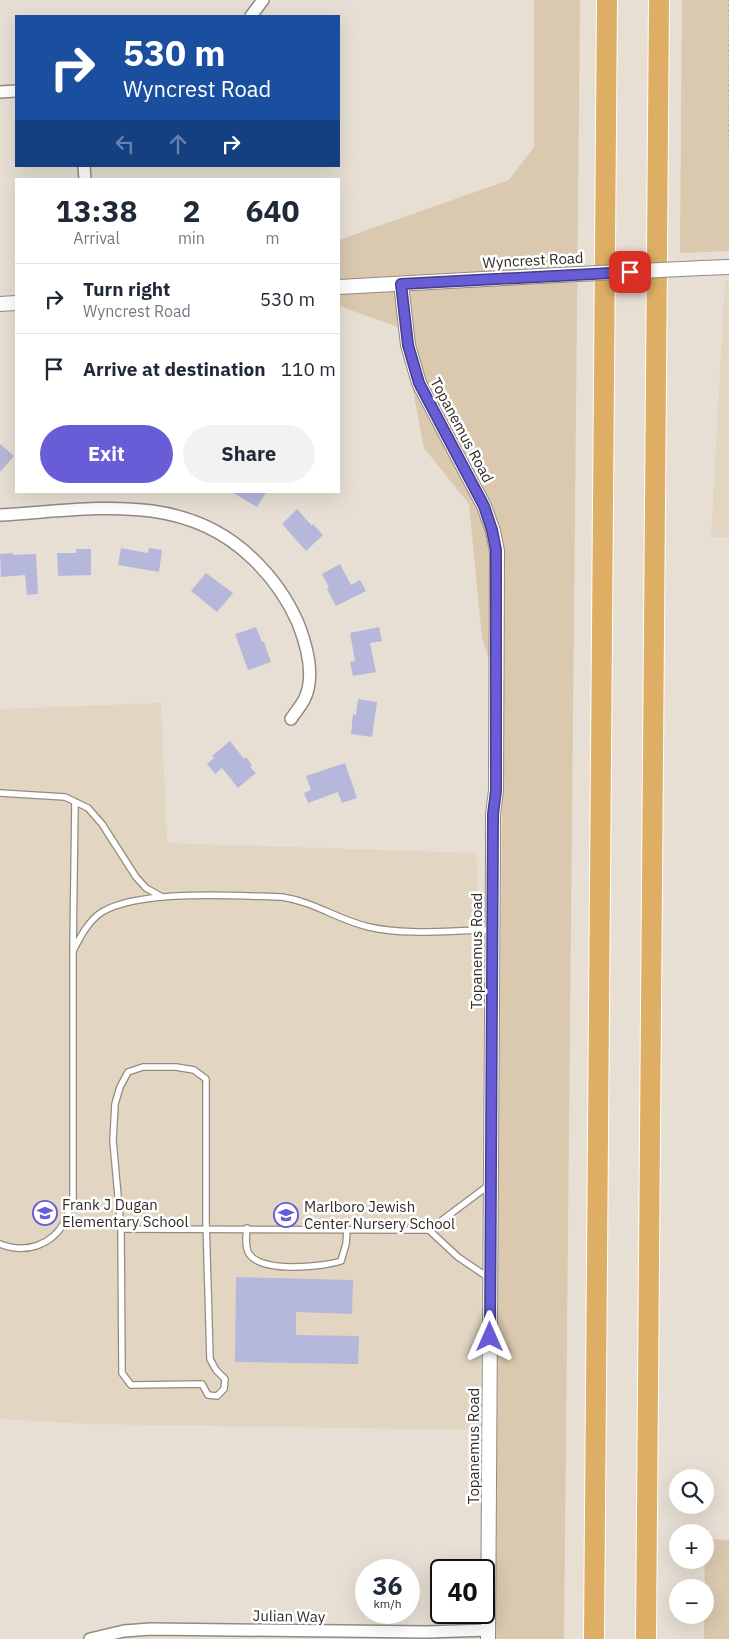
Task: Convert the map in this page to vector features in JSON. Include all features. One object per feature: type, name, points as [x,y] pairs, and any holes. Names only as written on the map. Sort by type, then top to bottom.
[{"type":"highway","points":[[594,1639],[607,0]]},
{"type":"highway","points":[[646,1639],[659,0]]},
{"type":"street","points":[[252,15],[263,0]]},
{"type":"street","points":[[0,92],[15,91]]},
{"type":"street","name":"Wyncrest Road","points":[[340,287],[729,266]]},
{"type":"street","name":"Topanemus Road","points":[[401,284],[408,345],[419,383],[484,506],[496,550],[496,772],[493,814],[488,1635]]},
{"type":"street","points":[[0,304],[15,303]]},
{"type":"street","points":[[0,515],[116,508],[147,509],[184,517],[204,525],[235,543],[271,578],[287,601],[300,628],[309,661],[309,683],[304,700],[291,719]]},
{"type":"street","name":"Julian Way","points":[[90,1639],[124,1631],[151,1629],[427,1632],[488,1635]]},
{"type":"lane","points":[[0,793],[65,797],[88,808],[102,824],[136,877],[146,888],[162,897]]},
{"type":"lane","points":[[0,1244],[12,1249],[33,1248],[49,1239],[64,1222],[72,1202],[76,802]]},
{"type":"lane","points":[[73,952],[82,933],[101,912],[116,905],[162,897],[282,897],[299,899],[367,926],[397,932],[492,930]]},
{"type":"lane","points":[[143,1067],[176,1067],[194,1070],[206,1079],[206,1229],[210,1359],[216,1370],[226,1378],[224,1389],[216,1396],[208,1395],[202,1384],[131,1385],[122,1373],[121,1229],[113,1141],[115,1104],[120,1087],[128,1072],[143,1067]]},
{"type":"lane","points":[[121,1229],[429,1230],[491,1183]]},
{"type":"lane","points":[[247,1228],[246,1244],[249,1253],[257,1262],[272,1266],[328,1265],[341,1261],[346,1244],[347,1230]]},
{"type":"lane","points":[[429,1230],[458,1257],[491,1280]]},
{"type":"path","points":[[729,0],[729,150]]},
{"type":"shaded area","points":[[534,0],[580,0],[564,1639],[495,1639],[503,702],[482,638],[469,504],[424,448],[401,328],[340,306],[340,240],[509,180],[534,147]]},
{"type":"shaded area","points":[[682,0],[729,0],[729,251],[680,253]]},
{"type":"shaded area","points":[[725,281],[729,281],[729,538],[711,537]]},
{"type":"shaded area","points":[[161,703],[167,843],[476,853],[483,1006],[480,1430],[89,1424],[0,1419],[0,709]]},
{"type":"shaded area","points":[[714,1539],[729,1540],[729,1639],[704,1639],[704,1624],[714,1624],[714,1579],[705,1579],[705,1569],[714,1569]]},
{"type":"building","points":[[0,444],[14,456],[0,472]]},
{"type":"building","points":[[233,493],[266,493],[257,507]]},
{"type":"building","points":[[297,509],[323,535],[306,551],[282,524]]},
{"type":"building","points":[[121,548],[148,553],[149,548],[162,550],[159,572],[118,565]]},
{"type":"building","points":[[76,549],[91,549],[91,575],[58,576],[57,553],[76,553]]},
{"type":"building","points":[[13,553],[13,555],[36,554],[38,594],[27,595],[25,575],[1,577],[0,554]]},
{"type":"building","points":[[340,564],[351,585],[360,580],[366,591],[336,606],[322,574]]},
{"type":"building","points":[[206,573],[233,593],[217,612],[191,591]]},
{"type":"building","points":[[256,627],[271,662],[248,670],[235,634]]},
{"type":"building","points":[[379,627],[382,641],[370,643],[376,672],[353,676],[350,662],[355,661],[350,633]]},
{"type":"building","points":[[358,699],[377,702],[372,737],[351,734],[353,714],[356,715]]},
{"type":"building","points":[[230,741],[244,759],[246,757],[252,765],[250,767],[256,773],[238,788],[222,768],[215,774],[207,764],[214,758],[212,756]]},
{"type":"building","points":[[345,763],[357,798],[342,803],[338,792],[308,803],[304,793],[311,790],[306,776]]},
{"type":"building","points":[[236,1277],[353,1280],[352,1314],[296,1312],[296,1335],[359,1336],[358,1364],[235,1362]]},
{"type":"place","name":"Frank J Dugan Elementary School","points":[[45,1213]]},
{"type":"place","name":"Marlboro Jewish Center Nursery School","points":[[286,1215]]},
{"type":"route","points":[[490,1337],[493,814],[496,791],[498,590],[496,550],[484,506],[419,383],[408,345],[401,284],[630,272]]}]
